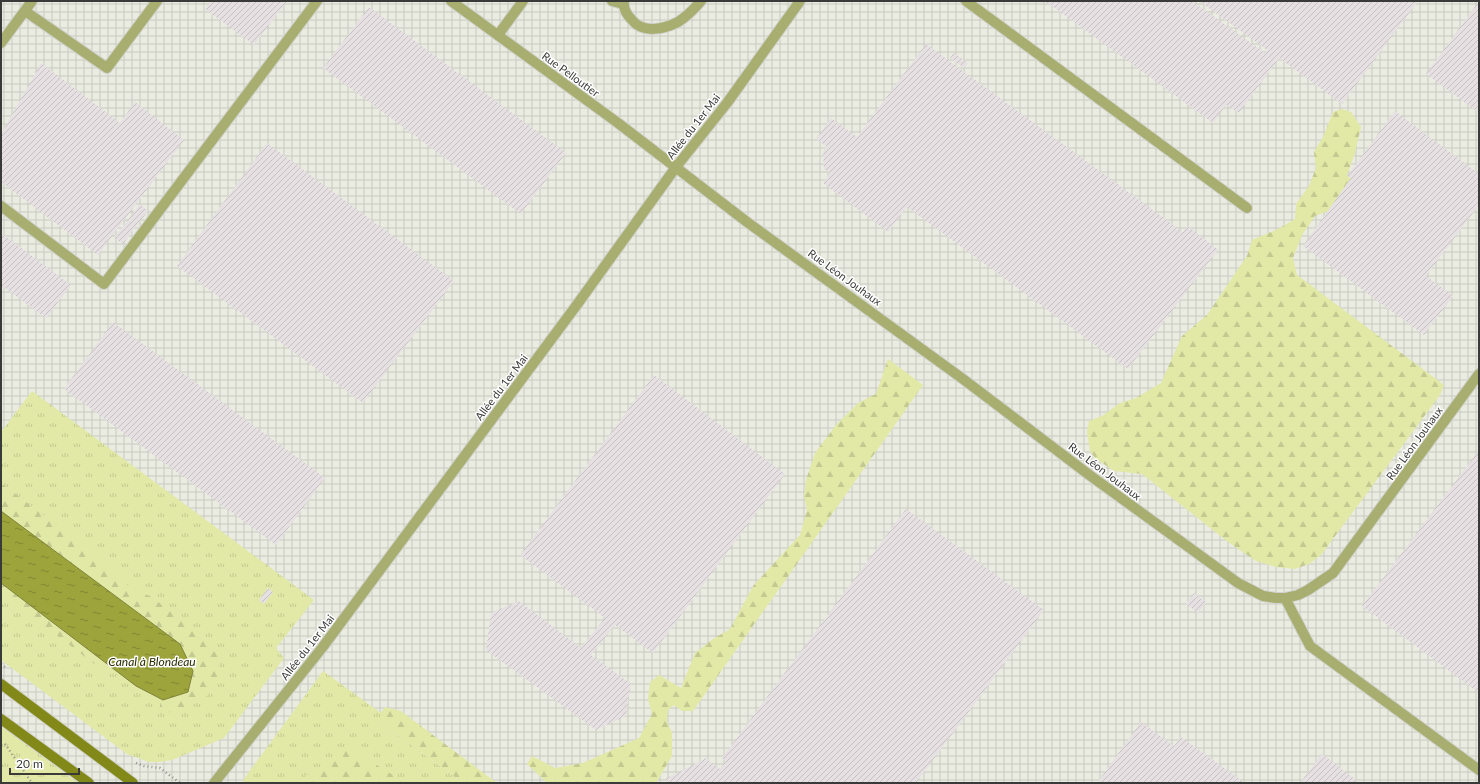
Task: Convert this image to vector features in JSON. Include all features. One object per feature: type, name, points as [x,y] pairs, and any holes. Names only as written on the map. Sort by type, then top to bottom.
[{"type":"main road","points":[[1,684],[133,783]]},
{"type":"main road","points":[[1,719],[89,783]]},
{"type":"street","points":[[1,43],[32,1]]},
{"type":"street","points":[[25,11],[107,68],[157,1]]},
{"type":"street","points":[[1,206],[104,284],[317,1]]},
{"type":"street","name":"Rue Pelloutier","points":[[451,1],[676,167]]},
{"type":"street","points":[[498,35],[523,1]]},
{"type":"street","points":[[612,1],[624,2],[627,15],[634,23],[641,27],[651,29],[661,28],[679,21],[701,1]]},
{"type":"street","name":"Allée du 1er Mai","points":[[214,783],[322,648],[585,294],[676,167],[727,103],[800,1]]},
{"type":"street","points":[[966,1],[1247,208]]},
{"type":"street","name":"Rue Léon Jouhaux","points":[[676,167],[747,222],[963,379],[1088,474],[1224,573],[1250,590],[1263,596],[1285,598],[1298,595],[1333,573],[1479,374]]},
{"type":"street","points":[[1285,598],[1310,646],[1479,770]]},
{"type":"path","points":[[1,738],[32,783]]},
{"type":"shaded area","points":[[1,1],[1479,1],[1479,783],[1,783]]},
{"type":"green space","points":[[1342,109],[1351,112],[1361,127],[1355,153],[1347,175],[1351,178],[1328,211],[1315,216],[1302,235],[1293,258],[1297,275],[1444,385],[1440,395],[1321,555],[1309,564],[1295,569],[1276,567],[1256,561],[1228,542],[1142,474],[1114,471],[1095,458],[1090,451],[1087,432],[1089,421],[1102,416],[1120,403],[1136,398],[1161,383],[1182,336],[1207,315],[1247,256],[1252,240],[1278,229],[1295,219],[1296,204],[1309,186],[1316,168],[1314,152],[1323,137],[1333,112]]},
{"type":"green space","points":[[888,359],[923,385],[693,711],[682,711],[674,705],[668,710],[667,721],[672,733],[672,756],[656,783],[547,783],[527,764],[532,756],[555,768],[583,763],[639,738],[652,714],[648,699],[650,682],[659,675],[681,688],[695,653],[713,639],[730,629],[753,586],[800,535],[807,510],[804,496],[806,480],[815,453],[836,425],[858,403],[876,394]]},
{"type":"green space","points":[[32,391],[314,600],[276,648],[284,658],[224,738],[172,760],[149,762],[127,754],[1,660],[1,432]]},
{"type":"green space","points":[[1,483],[108,564],[132,590],[150,596],[216,644],[220,658],[216,682],[208,695],[199,699],[185,710],[176,713],[168,712],[160,707],[160,698],[163,700],[180,644],[1,511]]},
{"type":"green space","points":[[1,583],[116,671],[113,674],[101,669],[1,593]]},
{"type":"green space","points":[[323,671],[381,713],[381,723],[463,783],[242,783]]},
{"type":"green space","points":[[385,707],[401,711],[497,783],[463,783],[381,723],[380,714]]},
{"type":"green space","points":[[1,726],[78,783],[1,783]]},
{"type":"green space","points":[[341,750],[354,751],[406,783],[363,783],[342,780],[333,783],[303,783],[305,776],[325,765]]},
{"type":"water","name":"Canal à Blondeau","points":[[1,511],[180,644],[193,671],[188,692],[163,700],[136,686],[1,583]]},
{"type":"building","points":[[211,1],[287,1],[254,45],[205,9]]},
{"type":"building","points":[[1045,1],[1192,1],[1265,53],[1267,50],[1199,1],[1418,1],[1342,104],[1279,58],[1239,113],[1226,105],[1213,123]]},
{"type":"building","points":[[1479,1],[1479,113],[1426,74]]},
{"type":"building","points":[[369,7],[566,153],[521,214],[323,68]]},
{"type":"building","points":[[926,44],[1183,232],[1188,226],[1218,250],[1128,369],[907,207],[888,232],[823,183],[830,173],[824,169],[823,152],[826,146],[816,139],[831,118],[857,137]]},
{"type":"building","points":[[954,53],[968,63],[964,68],[950,58]]},
{"type":"building","points":[[41,63],[120,123],[135,102],[184,140],[98,255],[1,182],[1,134]]},
{"type":"building","points":[[1395,111],[1479,174],[1479,205],[1426,276],[1453,296],[1424,335],[1303,246],[1351,178],[1347,176]]},
{"type":"building","points":[[267,143],[454,281],[363,403],[177,266]]},
{"type":"building","points":[[140,204],[148,211],[123,244],[114,238]]},
{"type":"building","points":[[1,233],[71,285],[46,318],[1,285]]},
{"type":"building","points":[[113,322],[325,478],[276,545],[64,389]]},
{"type":"building","points":[[654,375],[785,474],[653,653],[615,625],[591,655],[631,684],[626,716],[596,730],[486,650],[491,613],[519,601],[581,648],[605,618],[520,555]]},
{"type":"building","points":[[1479,450],[1479,693],[1362,606]]},
{"type":"building","points":[[906,509],[1044,610],[916,783],[671,783],[665,779],[706,758],[720,769],[726,761],[722,758]]},
{"type":"building","points":[[268,588],[273,592],[264,604],[259,600]]},
{"type":"building","points":[[1194,593],[1206,602],[1198,613],[1186,604]]},
{"type":"building","points":[[1141,722],[1174,746],[1181,737],[1245,783],[1097,783]]},
{"type":"building","points":[[1322,754],[1360,783],[1300,783]]}]
